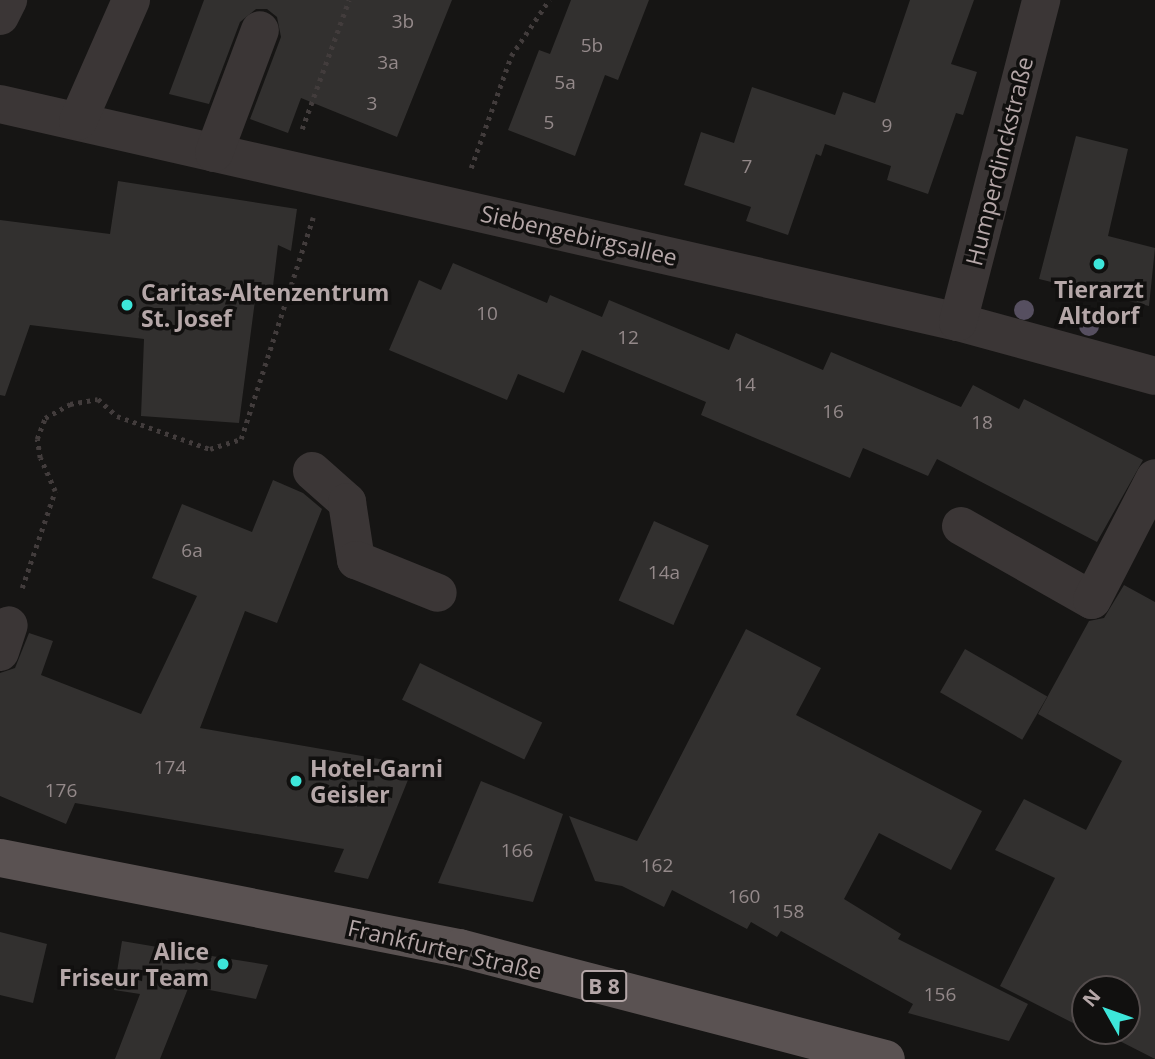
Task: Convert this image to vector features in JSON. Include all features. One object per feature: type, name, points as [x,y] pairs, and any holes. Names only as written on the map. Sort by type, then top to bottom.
[{"type":"main road","name":"Frankfurter Straße","points":[[0,858],[459,948],[886,1059]]},
{"type":"street","points":[[0,16],[8,0]]},
{"type":"street","points":[[78,121],[131,0]]},
{"type":"street","name":"Humperdinckstraße","points":[[958,322],[1041,0]]},
{"type":"street","points":[[214,153],[260,30]]},
{"type":"street","name":"Siebengebirgsallee","points":[[0,104],[958,322],[1155,376]]},
{"type":"street","points":[[312,471],[347,502],[356,560],[438,593]]},
{"type":"street","points":[[961,526],[1092,600],[1155,478]]},
{"type":"path","points":[[287,169],[349,0]]},
{"type":"path","points":[[456,208],[511,56],[549,0]]},
{"type":"path","points":[[5,639],[55,491],[38,448],[45,418],[70,404],[98,399],[117,416],[210,449],[240,439],[324,178]]},
{"type":"building","points":[[204,0],[452,0],[397,137],[301,98],[288,133],[250,119],[281,37],[277,17],[267,9],[256,9],[240,22],[209,104],[169,94]]},
{"type":"building","points":[[571,0],[649,0],[618,80],[605,75],[575,156],[508,130],[539,50],[550,54]]},
{"type":"building","points":[[910,0],[974,0],[951,64],[977,72],[963,115],[956,113],[928,194],[887,180],[891,166],[825,144],[821,156],[816,154],[788,235],[746,221],[751,207],[684,185],[701,132],[734,143],[752,87],[835,115],[843,92],[875,103]]},
{"type":"building","points":[[1076,136],[1128,149],[1108,236],[1155,248],[1149,306],[1039,279]]},
{"type":"building","name":"Caritas-Altenzentrum St. Josef","points":[[118,181],[297,209],[291,251],[278,245],[273,286],[257,285],[239,423],[141,416],[144,339],[30,325],[5,396],[0,395],[0,220],[110,234]]},
{"type":"building","points":[[453,263],[547,303],[550,295],[602,317],[609,300],[729,350],[736,333],[823,370],[831,352],[961,407],[973,385],[1019,409],[1024,399],[1143,460],[1097,542],[937,459],[928,476],[863,448],[850,478],[701,415],[706,402],[582,350],[564,393],[518,374],[507,400],[389,350],[419,280],[441,290]]},
{"type":"building","points":[[273,480],[303,493],[322,509],[277,623],[245,611],[200,728],[414,765],[368,879],[334,872],[344,849],[75,803],[66,824],[0,796],[0,673],[15,668],[29,633],[53,641],[41,675],[141,714],[197,596],[152,578],[182,504],[252,532]]},
{"type":"building","points":[[654,521],[709,545],[673,625],[619,600]]},
{"type":"building","points":[[1124,585],[1155,602],[1155,1059],[1128,1045],[1141,1045],[1141,975],[1071,975],[1071,1022],[1000,986],[1055,878],[995,850],[1024,799],[1086,830],[1122,761],[1038,714],[1089,621],[1104,618]]},
{"type":"building","points":[[746,629],[821,668],[796,715],[982,811],[951,870],[879,833],[844,899],[901,934],[898,939],[1028,1004],[1009,1041],[908,1013],[913,1004],[781,931],[777,937],[751,922],[747,929],[672,890],[664,907],[622,886],[595,881],[569,816],[637,841]]},
{"type":"building","points":[[965,649],[1047,696],[1022,740],[940,692]]},
{"type":"building","points":[[420,663],[542,723],[524,759],[402,700]]},
{"type":"building","points":[[481,781],[563,814],[533,902],[438,883]]},
{"type":"building","points":[[0,932],[47,944],[33,1003],[0,995]]},
{"type":"building","points":[[122,941],[268,965],[256,999],[189,986],[160,1059],[115,1059],[140,994],[114,990]]},
{"type":"place","name":"Tierarzt Altdorf","points":[[1099,264]]},
{"type":"place","name":"Caritas-Altenzentrum St. Josef","points":[[127,305]]},
{"type":"place","name":"Hotel-Garni Geisler","points":[[296,781]]},
{"type":"place","name":"Alice Friseur Team","points":[[223,964]]}]
